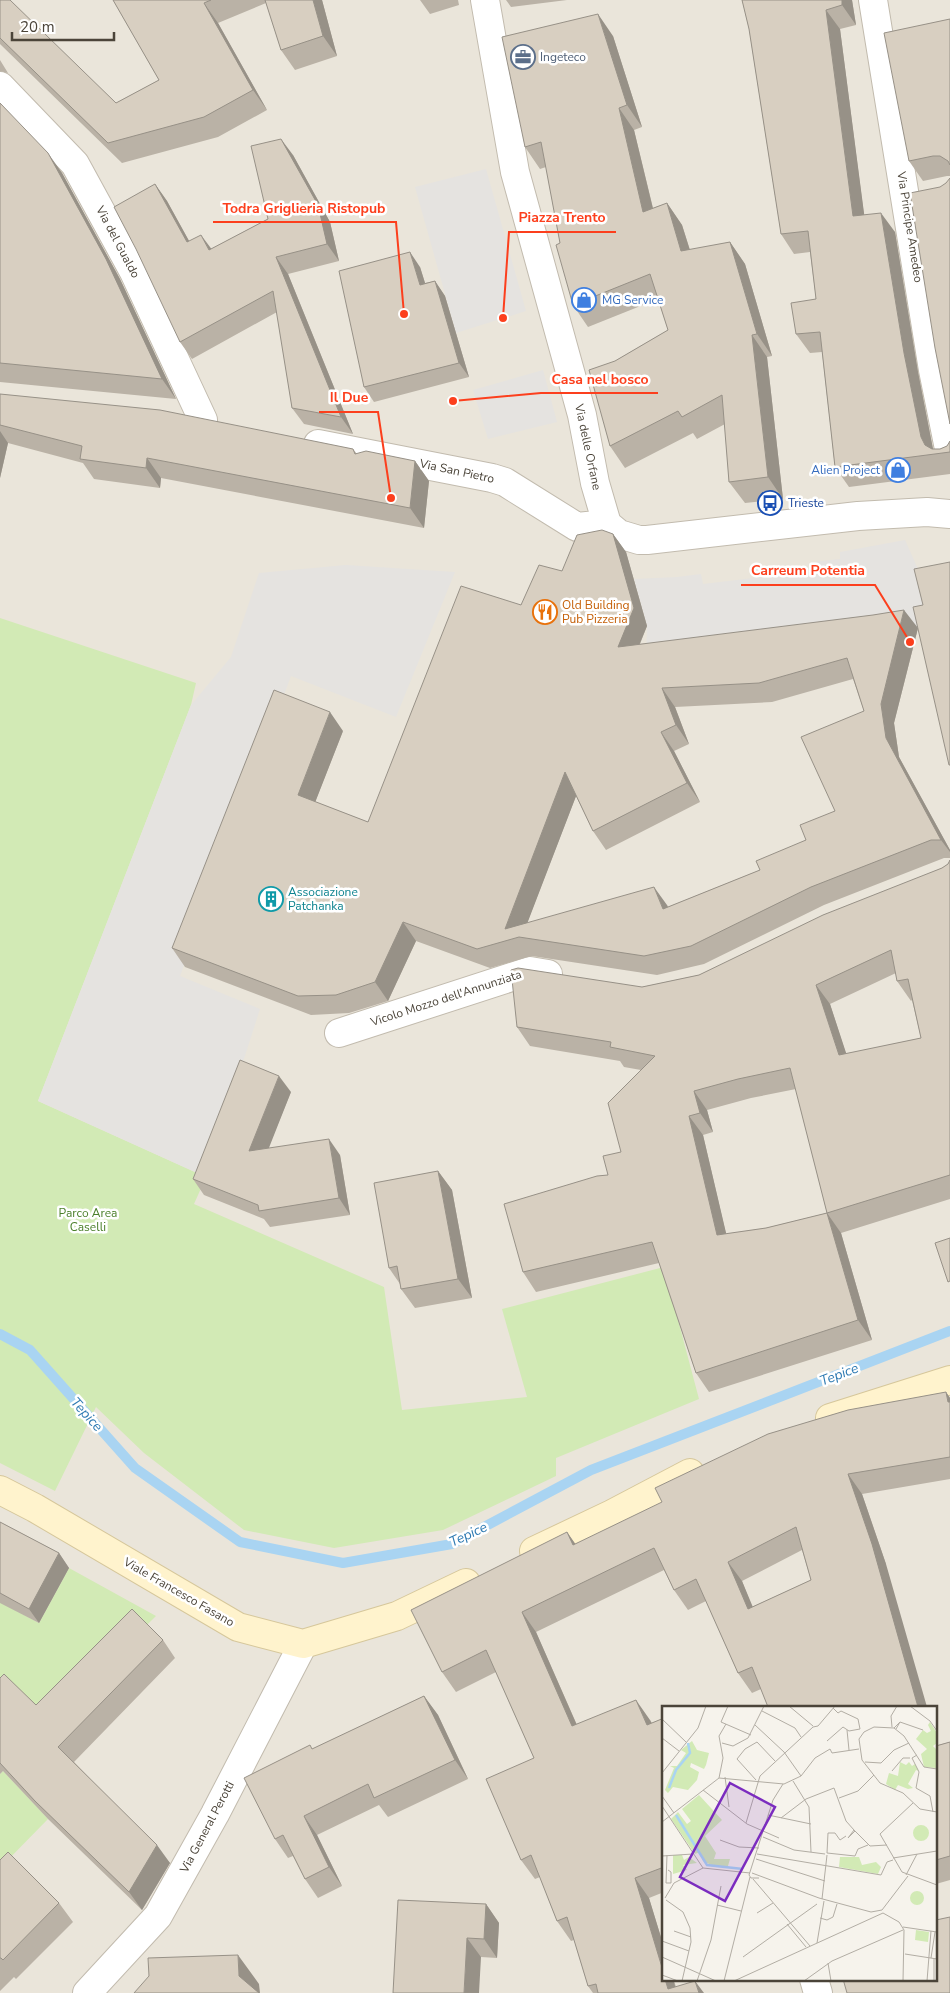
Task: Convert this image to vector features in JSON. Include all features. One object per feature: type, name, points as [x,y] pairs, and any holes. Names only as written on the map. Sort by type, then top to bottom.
[{"type":"street","name":"Via delle Orfane","points":[[485,0],[515,172],[586,428],[595,483],[607,524]]},
{"type":"street","name":"Via Principe Amedeo","points":[[873,0],[933,370],[950,454]]},
{"type":"street","name":"Via del Gualdo","points":[[0,86],[75,164],[134,272],[203,420]]},
{"type":"street","points":[[905,201],[932,195]]},
{"type":"street","points":[[176,415],[231,426]]},
{"type":"street","name":"Via San Pietro","points":[[298,440],[492,478],[505,482],[577,527],[607,524]]},
{"type":"street","points":[[607,524],[619,534],[638,540],[647,540],[867,515],[927,512],[950,514]]},
{"type":"street","name":"Vicolo Mozzo dell'Annunziata","points":[[339,1033],[530,971],[569,977]]},
{"type":"street","points":[[805,1426],[950,1380]]},
{"type":"street","points":[[514,1560],[612,1514],[711,1463]]},
{"type":"street","name":"Viale Francesco Fasano","points":[[5,1500],[35,1508],[238,1627],[303,1644]]},
{"type":"street","points":[[303,1644],[397,1616],[487,1573]]},
{"type":"street","name":"Via General Perotti","points":[[87,1993],[158,1916],[215,1814],[303,1644]]},
{"type":"street","points":[[814,1980],[818,1993]]},
{"type":"shaded area","points":[[0,0],[950,0],[950,1993],[0,1993]]},
{"type":"shaded area","points":[[486,169],[526,311],[456,333],[415,187]]},
{"type":"shaded area","points":[[543,370],[557,422],[488,439],[473,390]]},
{"type":"shaded area","points":[[905,540],[929,594],[937,625],[886,634],[646,663],[647,626],[634,579],[701,574],[703,584],[813,571],[812,562],[840,559],[840,552]]},
{"type":"shaded area","points":[[346,565],[455,572],[396,717],[291,676],[180,976],[260,1009],[206,1177],[38,1101],[191,705],[231,657],[259,573]]},
{"type":"green space","name":"Parco Area Caselli","points":[[0,618],[196,683],[191,705],[38,1101],[206,1177],[194,1204],[384,1287],[402,1410],[527,1397],[502,1309],[664,1267],[699,1399],[556,1458],[556,1476],[443,1530],[334,1548],[244,1530],[144,1453],[96,1407],[55,1491],[0,1463]]},
{"type":"green space","points":[[69,1568],[156,1616],[48,1723],[0,1710],[0,1602],[39,1623]]},
{"type":"green space","points":[[3,1771],[48,1819],[0,1868],[0,1774]]},
{"type":"building","points":[[0,0],[10,0],[116,103],[159,80],[113,0],[211,0],[204,3],[253,90],[204,117],[108,143],[0,38]]},
{"type":"building","points":[[265,0],[313,0],[323,36],[281,50]]},
{"type":"building","points":[[742,0],[842,0],[842,5],[826,10],[853,216],[881,213],[904,353],[921,437],[925,445],[932,449],[940,449],[947,446],[950,441],[950,452],[835,467],[820,332],[796,334],[791,303],[816,299],[808,231],[781,234],[749,29]]},
{"type":"building","points":[[598,14],[627,105],[619,108],[643,212],[667,203],[681,251],[730,242],[757,334],[752,335],[768,477],[729,482],[722,395],[682,417],[678,411],[610,446],[589,370],[615,361],[668,330],[650,274],[573,305],[556,245],[560,243],[541,142],[525,147],[502,37]]},
{"type":"building","points":[[950,19],[950,165],[948,161],[940,156],[909,161],[884,33]]},
{"type":"building","points":[[0,103],[48,153],[106,259],[162,379],[0,363]]},
{"type":"building","points":[[281,139],[318,205],[327,244],[276,257],[341,417],[292,408],[273,291],[180,342],[114,207],[155,184],[187,242],[201,235],[209,250],[268,219],[251,146]]},
{"type":"building","points":[[950,178],[950,424],[935,348],[910,193],[940,187]]},
{"type":"building","points":[[410,252],[420,285],[435,281],[459,363],[364,387],[339,271]]},
{"type":"building","points":[[0,394],[160,410],[353,449],[355,454],[366,451],[415,461],[410,508],[147,458],[146,468],[80,459],[82,446],[0,425]]},
{"type":"building","points":[[602,530],[613,534],[634,608],[618,647],[904,610],[881,704],[886,738],[941,840],[931,840],[811,887],[691,946],[644,956],[519,937],[477,949],[403,922],[375,982],[336,995],[298,996],[172,948],[274,690],[330,712],[298,795],[368,822],[461,586],[521,605],[539,565],[562,571],[577,535]],"holes":[[[847,658],[864,711],[801,737],[835,811],[800,825],[806,840],[756,861],[760,870],[663,909],[654,887],[505,929],[565,772],[593,831],[687,783],[661,732],[676,725],[662,688],[759,683]]]},
{"type":"building","points":[[950,562],[949,765],[913,607],[923,605],[914,569]]},
{"type":"building","points":[[950,860],[950,1175],[827,1213],[858,1320],[696,1373],[652,1242],[523,1272],[504,1204],[597,1176],[608,1175],[603,1156],[621,1152],[608,1103],[655,1056],[610,1047],[611,1042],[517,1027],[511,970],[518,968],[642,987],[699,975],[823,915],[948,864]],"holes":[[[891,950],[897,981],[908,979],[921,1038],[839,1055],[816,985]],[[790,1068],[827,1213],[766,1228],[717,1235],[689,1116],[700,1113],[694,1091]]]},
{"type":"building","points":[[240,1060],[279,1076],[249,1151],[329,1139],[339,1198],[259,1211],[258,1205],[193,1179]]},
{"type":"building","points":[[438,1171],[458,1279],[401,1289],[397,1266],[389,1268],[374,1183]]},
{"type":"building","points":[[950,1238],[950,1281],[948,1282],[935,1243]]},
{"type":"building","points":[[946,1392],[948,1402],[950,1402],[950,1457],[848,1474],[872,1544],[918,1706],[768,1706],[752,1667],[738,1673],[696,1579],[674,1590],[654,1548],[522,1612],[572,1726],[636,1700],[647,1725],[662,1719],[662,1868],[635,1878],[662,1967],[662,1980],[665,1980],[668,1989],[695,1981],[699,1993],[598,1993],[596,1984],[588,1986],[567,1917],[557,1921],[531,1855],[521,1860],[486,1779],[534,1758],[486,1650],[442,1672],[411,1610],[567,1532],[573,1545],[662,1502],[655,1488],[768,1434],[848,1410]],"holes":[[[796,1527],[811,1580],[748,1609],[728,1562]]]},
{"type":"building","points":[[0,1522],[59,1553],[29,1609],[0,1593]]},
{"type":"building","points":[[132,1609],[163,1640],[58,1747],[157,1845],[129,1892],[35,1801],[0,1763],[0,1678],[4,1674],[36,1705]]},
{"type":"building","points":[[424,1696],[455,1760],[374,1798],[368,1784],[304,1816],[329,1867],[305,1879],[283,1835],[275,1839],[244,1778],[310,1745],[312,1749]]},
{"type":"building","points":[[950,1742],[950,1856],[938,1859],[938,1745]]},
{"type":"building","points":[[8,1852],[59,1903],[3,1960],[0,1958],[0,1860]]},
{"type":"building","points":[[398,1900],[486,1904],[484,1939],[467,1938],[464,1993],[393,1993]]},
{"type":"building","points":[[950,1917],[950,1993],[847,1993],[843,1980],[938,1980],[938,1920]]},
{"type":"building","points":[[238,1955],[239,1976],[259,1993],[134,1993],[149,1976],[148,1958]]},
{"type":"waterway","name":"Tepice","points":[[0,1334],[30,1350],[135,1468],[240,1542],[343,1563],[452,1544],[591,1470],[950,1331]]},
{"type":"place","name":"Ingeteco","points":[[523,57]]},
{"type":"place","name":"MG Service","points":[[584,300]]},
{"type":"place","name":"Todra Griglieria Ristopub","points":[[404,314]]},
{"type":"place","name":"Piazza Trento","points":[[503,318]]},
{"type":"place","name":"Casa nel bosco","points":[[453,401]]},
{"type":"place","name":"Alien Project","points":[[898,470]]},
{"type":"place","name":"Il Due","points":[[391,498]]},
{"type":"place","name":"Trieste","points":[[770,503]]},
{"type":"place","name":"Old Building Pub Pizzeria","points":[[545,612]]},
{"type":"place","name":"Carreum Potentia","points":[[910,642]]},
{"type":"place","name":"Associazione Patchanka","points":[[271,899]]}]
